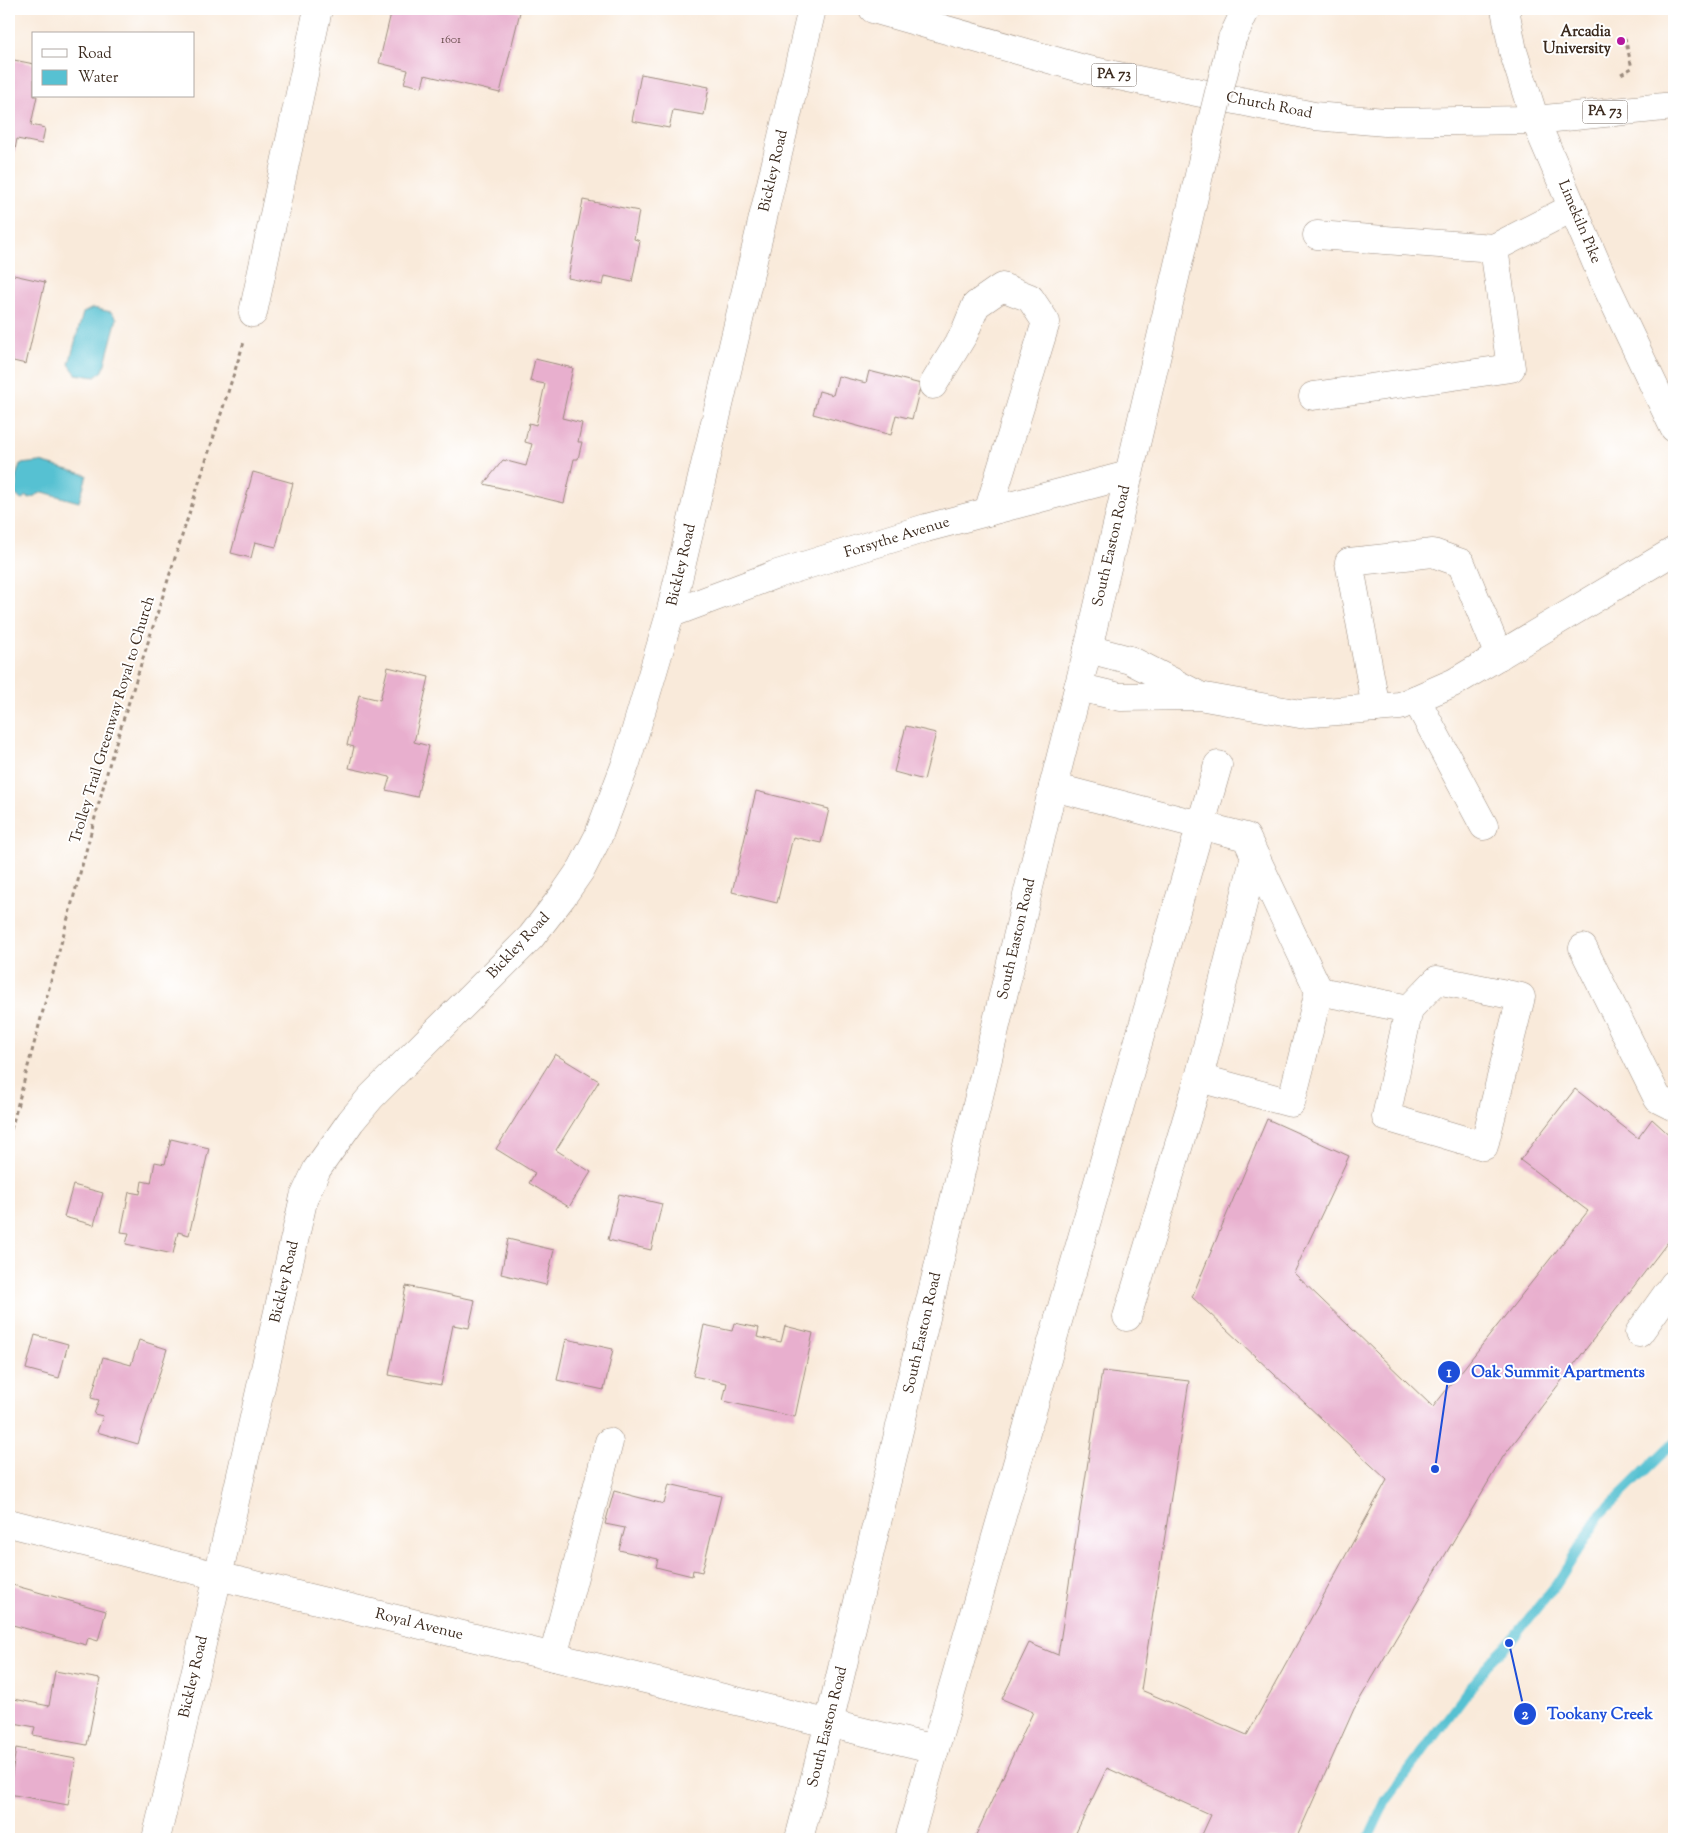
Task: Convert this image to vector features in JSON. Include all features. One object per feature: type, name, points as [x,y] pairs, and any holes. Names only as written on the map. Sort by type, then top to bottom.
[{"type":"street","points":[[253,313],[318,9]]},
{"type":"street","name":"Bickley Road","points":[[156,1839],[304,1197],[317,1169],[333,1144],[370,1097],[531,937],[562,898],[582,868],[598,837],[616,790],[670,614],[812,9]]},
{"type":"street","name":"Church Road","points":[[873,9],[919,15],[1084,69],[1314,116],[1385,122],[1535,120],[1674,106]]},
{"type":"street","name":"South Easton Road","points":[[799,1839],[829,1723],[1088,649],[1232,38],[1234,9]]},
{"type":"street","name":"South Easton Road","points":[[1232,38],[1246,9]]},
{"type":"street","name":"Limekiln Pike","points":[[1505,9],[1513,51],[1535,120],[1604,281],[1674,428]]},
{"type":"street","points":[[1317,235],[1494,248],[1572,208]]},
{"type":"street","points":[[1313,396],[1511,368],[1494,248]]},
{"type":"street","points":[[933,385],[964,334],[976,304],[1002,288],[1030,298],[1046,322],[988,512]]},
{"type":"street","name":"Forsythe Avenue","points":[[670,614],[774,575],[926,528],[1128,475]]},
{"type":"street","points":[[1078,687],[1120,697],[1199,696],[1300,714],[1400,706],[1455,682],[1674,551]]},
{"type":"street","points":[[1376,708],[1349,562],[1433,553],[1461,563],[1499,656]]},
{"type":"street","points":[[1088,649],[1130,660],[1199,696]]},
{"type":"street","points":[[1416,699],[1484,826]]},
{"type":"street","points":[[909,1839],[1218,764]]},
{"type":"street","points":[[1054,786],[1246,837],[1319,991],[1291,1104],[1200,1078]]},
{"type":"street","points":[[1127,1317],[1200,1078],[1255,856]]},
{"type":"street","points":[[1583,948],[1658,1099],[1674,1107]]},
{"type":"street","points":[[1437,980],[1521,997],[1484,1146],[1386,1117],[1409,1009],[1437,980]]},
{"type":"street","points":[[1319,991],[1409,1009]]},
{"type":"street","points":[[1639,1333],[1674,1284]]},
{"type":"street","points":[[554,1657],[609,1442]]},
{"type":"street","name":"Royal Avenue","points":[[9,1523],[218,1576],[935,1749]]},
{"type":"path","points":[[1621,74],[1632,68],[1624,38]]},
{"type":"path","name":"Trolley Trail Greenway Royal to Church","points":[[9,1138],[111,758],[253,313]]},
{"type":"water","points":[[93,308],[111,312],[117,318],[103,371],[95,377],[76,374],[69,364],[83,313]]},
{"type":"water","points":[[40,462],[87,475],[79,502],[43,492],[30,498],[26,496],[21,500],[12,491],[17,487],[16,477],[20,464]]},
{"type":"building","points":[[392,9],[505,9],[520,12],[500,93],[425,75],[422,87],[404,83],[408,70],[379,63]]},
{"type":"building","points":[[9,59],[32,64],[32,98],[37,98],[31,125],[45,128],[42,144],[17,139],[11,171],[9,171]]},
{"type":"building","points":[[641,74],[709,87],[704,115],[673,110],[669,128],[632,121]]},
{"type":"building","points":[[583,200],[639,211],[634,239],[640,241],[632,282],[605,276],[603,285],[568,278]]},
{"type":"building","points":[[9,274],[45,282],[26,364],[9,360]]},
{"type":"building","points":[[535,359],[573,368],[562,418],[582,423],[578,442],[582,442],[578,459],[574,459],[564,503],[484,484],[503,460],[526,466],[532,444],[525,442],[529,423],[536,425],[545,384],[530,381]]},
{"type":"building","points":[[869,371],[921,384],[912,419],[896,415],[891,435],[813,414],[819,391],[833,395],[838,376],[866,383]]},
{"type":"building","points":[[253,472],[293,483],[276,547],[255,542],[251,558],[231,553]]},
{"type":"building","points":[[388,667],[429,677],[414,742],[429,746],[417,797],[386,790],[390,777],[349,768],[354,747],[347,745],[359,695],[380,700]]},
{"type":"building","points":[[906,726],[936,733],[924,780],[894,772]]},
{"type":"building","points":[[756,791],[829,809],[821,843],[793,837],[777,903],[732,892]]},
{"type":"building","points":[[555,1054],[599,1081],[556,1150],[591,1172],[569,1207],[529,1183],[535,1173],[496,1149]]},
{"type":"building","points":[[1575,1089],[1638,1138],[1652,1119],[1674,1139],[1674,1234],[1503,1457],[1354,1709],[1296,1839],[1200,1839],[1211,1815],[1107,1768],[1073,1839],[974,1839],[1033,1712],[1002,1699],[1029,1643],[1058,1655],[1102,1371],[1189,1381],[1141,1690],[1247,1735],[1387,1480],[1192,1297],[1267,1119],[1349,1156],[1294,1273],[1433,1407],[1588,1211],[1520,1160]]},
{"type":"building","points":[[171,1139],[209,1148],[189,1235],[178,1232],[173,1254],[126,1244],[129,1233],[121,1232],[129,1192],[140,1194],[142,1181],[151,1183],[155,1162],[165,1164]]},
{"type":"building","points":[[73,1185],[103,1193],[94,1225],[64,1217]]},
{"type":"building","points":[[619,1194],[662,1204],[651,1250],[608,1240]]},
{"type":"building","points":[[508,1239],[554,1250],[546,1285],[501,1274]]},
{"type":"building","points":[[406,1286],[475,1300],[469,1328],[453,1325],[441,1385],[389,1375]]},
{"type":"building","points":[[734,1323],[759,1328],[757,1337],[781,1342],[785,1326],[813,1333],[795,1417],[723,1401],[727,1383],[693,1376],[704,1325],[732,1331]]},
{"type":"building","points":[[35,1335],[68,1344],[59,1378],[26,1369]]},
{"type":"building","points":[[566,1339],[613,1349],[604,1390],[557,1380]]},
{"type":"building","points":[[139,1340],[167,1349],[138,1444],[97,1432],[103,1416],[94,1414],[99,1400],[91,1398],[103,1357],[131,1365]]},
{"type":"building","points":[[669,1484],[721,1496],[702,1572],[693,1570],[692,1576],[656,1567],[658,1559],[619,1550],[625,1528],[605,1524],[614,1491],[664,1504]]},
{"type":"building","points":[[9,1584],[106,1611],[98,1641],[88,1638],[86,1645],[9,1624]]},
{"type":"building","points":[[55,1671],[100,1679],[87,1745],[33,1735],[35,1727],[9,1722],[9,1698],[49,1706]]},
{"type":"building","points":[[16,1748],[76,1759],[68,1805],[9,1794]]},
{"type":"waterway","points":[[1368,1839],[1386,1800],[1490,1662],[1509,1643],[1556,1585],[1601,1514],[1674,1442]]},
{"type":"place","name":"Arcadia University","points":[[1621,41]]},
{"type":"place","name":"Oak Summit Apartments","points":[[1435,1469]]},
{"type":"place","name":"Tookany Creek","points":[[1509,1643]]}]
